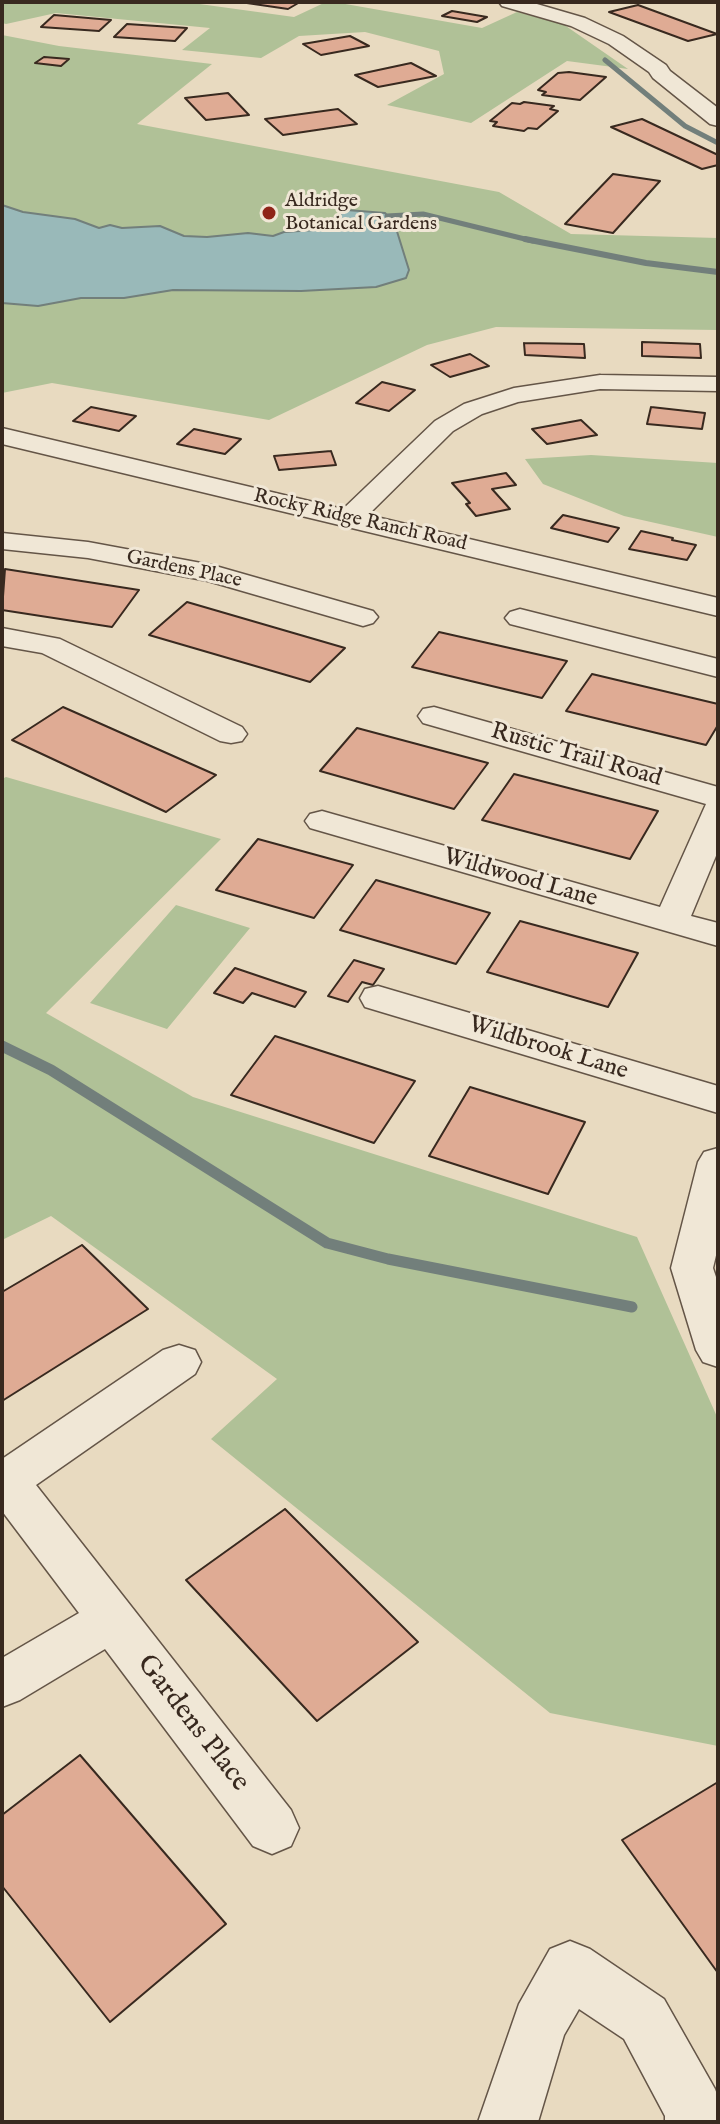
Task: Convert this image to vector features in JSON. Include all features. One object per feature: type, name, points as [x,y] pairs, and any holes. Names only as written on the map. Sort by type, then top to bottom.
[{"type":"street","points":[[509,2],[578,22],[616,40],[659,69],[660,74],[718,119]]},
{"type":"street","points":[[350,518],[444,426],[473,409],[514,395],[600,382],[718,384]]},
{"type":"street","name":"Rocky Ridge Ranch Road","points":[[2,436],[718,607]]},
{"type":"street","name":"Gardens Place","points":[[2,541],[88,550],[212,573],[363,617]]},
{"type":"street","points":[[520,618],[718,668]]},
{"type":"street","points":[[2,637],[50,645],[231,734]]},
{"type":"street","name":"Rustic Trail Road","points":[[434,716],[718,797]]},
{"type":"street","points":[[671,923],[718,810]]},
{"type":"street","name":"Wildwood Lane","points":[[322,821],[718,935]]},
{"type":"street","name":"Wildbrook Lane","points":[[378,998],[718,1100]]},
{"type":"street","points":[[718,1162],[705,1272],[718,1350]]},
{"type":"street","name":"Gardens Place","points":[[179,1362],[4,1482],[272,1828]]},
{"type":"street","points":[[2,1684],[111,1620]]},
{"type":"street","points":[[508,2122],[539,2024],[570,1969],[644,2019],[694,2110],[695,2122]]},
{"type":"green space","points":[[2,2],[185,2],[294,17],[326,2],[334,2],[482,28],[517,12],[563,24],[628,69],[567,61],[471,123],[387,105],[444,74],[439,51],[365,32],[299,36],[261,58],[182,50],[210,28],[56,13],[6,24],[2,23]]},
{"type":"green space","name":"Aldridge Botanical Gardens","points":[[2,35],[59,46],[212,64],[137,124],[499,192],[571,234],[718,238],[718,330],[496,327],[427,345],[269,420],[52,383],[2,393]]},
{"type":"green space","points":[[591,455],[718,463],[718,537],[624,516],[543,484],[525,459]]},
{"type":"green space","points":[[6,777],[221,839],[46,1013],[193,1097],[637,1237],[718,1419],[718,1746],[550,1713],[211,1439],[277,1379],[51,1216],[2,1240],[2,779]]},
{"type":"green space","points":[[176,905],[250,928],[167,1029],[90,1003]]},
{"type":"water","points":[[2,205],[23,212],[75,219],[99,228],[110,225],[122,228],[160,226],[184,236],[207,237],[248,233],[273,236],[284,232],[315,230],[347,210],[385,213],[395,225],[409,270],[406,278],[376,287],[301,291],[173,290],[124,298],[81,298],[38,306],[2,303]]},
{"type":"building","points":[[240,2],[300,2],[288,9]]},
{"type":"building","points":[[638,5],[717,34],[688,41],[609,12]]},
{"type":"building","points":[[452,11],[487,17],[477,22],[442,16]]},
{"type":"building","points":[[54,15],[111,20],[99,31],[41,27]]},
{"type":"building","points":[[127,24],[187,28],[175,41],[114,37]]},
{"type":"building","points":[[350,36],[369,46],[321,55],[303,44]]},
{"type":"building","points":[[44,57],[69,59],[61,66],[35,63]]},
{"type":"building","points":[[411,63],[436,76],[378,87],[355,75]]},
{"type":"building","points":[[558,73],[606,77],[580,100],[542,95],[546,92],[538,90]]},
{"type":"building","points":[[228,93],[249,115],[206,120],[185,98]]},
{"type":"building","points":[[512,103],[554,106],[550,109],[558,111],[537,129],[524,131],[493,126],[497,122],[490,121]]},
{"type":"building","points":[[338,109],[357,124],[283,135],[265,119]]},
{"type":"building","points":[[642,119],[718,155],[718,165],[702,169],[611,127]]},
{"type":"building","points":[[613,174],[660,181],[613,233],[565,224]]},
{"type":"building","points":[[642,342],[700,344],[701,358],[642,356]]},
{"type":"building","points":[[524,343],[584,344],[585,358],[525,355]]},
{"type":"building","points":[[470,354],[489,366],[450,377],[431,365]]},
{"type":"building","points":[[382,382],[415,390],[389,411],[356,403]]},
{"type":"building","points":[[91,407],[136,416],[119,431],[73,421]]},
{"type":"building","points":[[651,407],[705,413],[702,429],[647,424]]},
{"type":"building","points":[[581,420],[597,435],[547,444],[532,429]]},
{"type":"building","points":[[194,429],[241,439],[225,454],[177,444]]},
{"type":"building","points":[[331,451],[336,465],[279,470],[274,456]]},
{"type":"building","points":[[506,473],[516,485],[492,489],[510,509],[476,516],[466,504],[470,503],[452,483]]},
{"type":"building","points":[[563,515],[619,528],[608,542],[551,528]]},
{"type":"building","points":[[641,531],[696,545],[687,560],[629,549]]},
{"type":"building","points":[[5,569],[139,590],[112,627],[2,610]]},
{"type":"building","points":[[187,602],[345,648],[310,682],[149,635]]},
{"type":"building","points":[[439,632],[567,661],[542,698],[412,667]]},
{"type":"building","points":[[592,674],[718,704],[718,725],[706,745],[566,711]]},
{"type":"building","points":[[63,707],[216,775],[166,812],[12,740]]},
{"type":"building","points":[[357,728],[488,763],[454,809],[320,771]]},
{"type":"building","points":[[514,774],[658,811],[630,859],[482,820]]},
{"type":"building","points":[[258,839],[353,865],[314,918],[216,890]]},
{"type":"building","points":[[376,880],[490,913],[456,964],[340,930]]},
{"type":"building","points":[[520,921],[638,953],[608,1007],[487,972]]},
{"type":"building","points":[[354,960],[384,969],[373,985],[362,982],[348,1002],[328,996]]},
{"type":"building","points":[[235,968],[306,992],[295,1007],[252,993],[243,1003],[214,993]]},
{"type":"building","points":[[275,1036],[415,1081],[374,1143],[231,1095]]},
{"type":"building","points":[[470,1087],[585,1122],[548,1194],[429,1156]]},
{"type":"building","points":[[82,1245],[148,1309],[2,1401],[2,1292]]},
{"type":"building","points":[[285,1509],[418,1642],[317,1721],[186,1580]]},
{"type":"building","points":[[80,1755],[226,1924],[110,2022],[2,1886],[2,1815]]},
{"type":"building","points":[[718,1782],[718,1973],[622,1840]]},
{"type":"waterway","points":[[605,60],[685,126],[718,143]]},
{"type":"waterway","points":[[387,216],[423,214],[533,241]]},
{"type":"waterway","points":[[525,239],[646,263],[718,272]]},
{"type":"waterway","points":[[2,1046],[51,1070],[327,1243],[388,1259],[632,1307]]},
{"type":"place","name":"Aldridge Botanical Gardens","points":[[269,213]]}]
